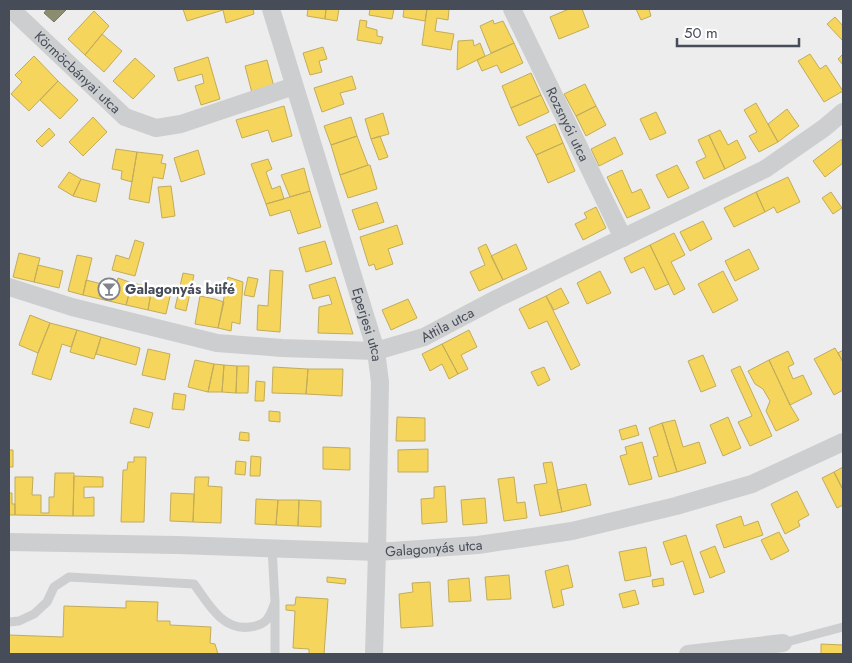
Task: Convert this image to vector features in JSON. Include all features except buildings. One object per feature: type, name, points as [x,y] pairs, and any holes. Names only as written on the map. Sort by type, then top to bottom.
[{"type":"street","name":"Körmöcbányai utca","points":[[11,9],[125,117],[156,128],[181,124],[294,86]]},
{"type":"street","name":"Eperjesi utca","points":[[270,9],[376,352],[380,382],[378,552],[374,654]]},
{"type":"street","name":"Rozsnyói utca","points":[[512,9],[623,238]]},
{"type":"street","name":"Attila utca","points":[[9,287],[72,307],[218,343],[376,352],[424,336],[498,298],[765,169],[824,128],[843,112]]},
{"type":"street","name":"Galagonyás utca","points":[[9,542],[177,545],[378,552],[478,545],[572,531],[676,506],[752,484],[843,442]]},
{"type":"street","points":[[688,654],[783,644]]},
{"type":"lane","points":[[272,548],[275,654]]},
{"type":"lane","points":[[9,622],[19,621],[34,614],[47,602],[54,586],[69,577],[194,584],[213,610],[225,622],[240,628],[256,626],[269,618],[275,602]]},
{"type":"lane","points":[[783,644],[843,627]]},
{"type":"place","name":"Galagonyás büfé","points":[[109,289]]}]
